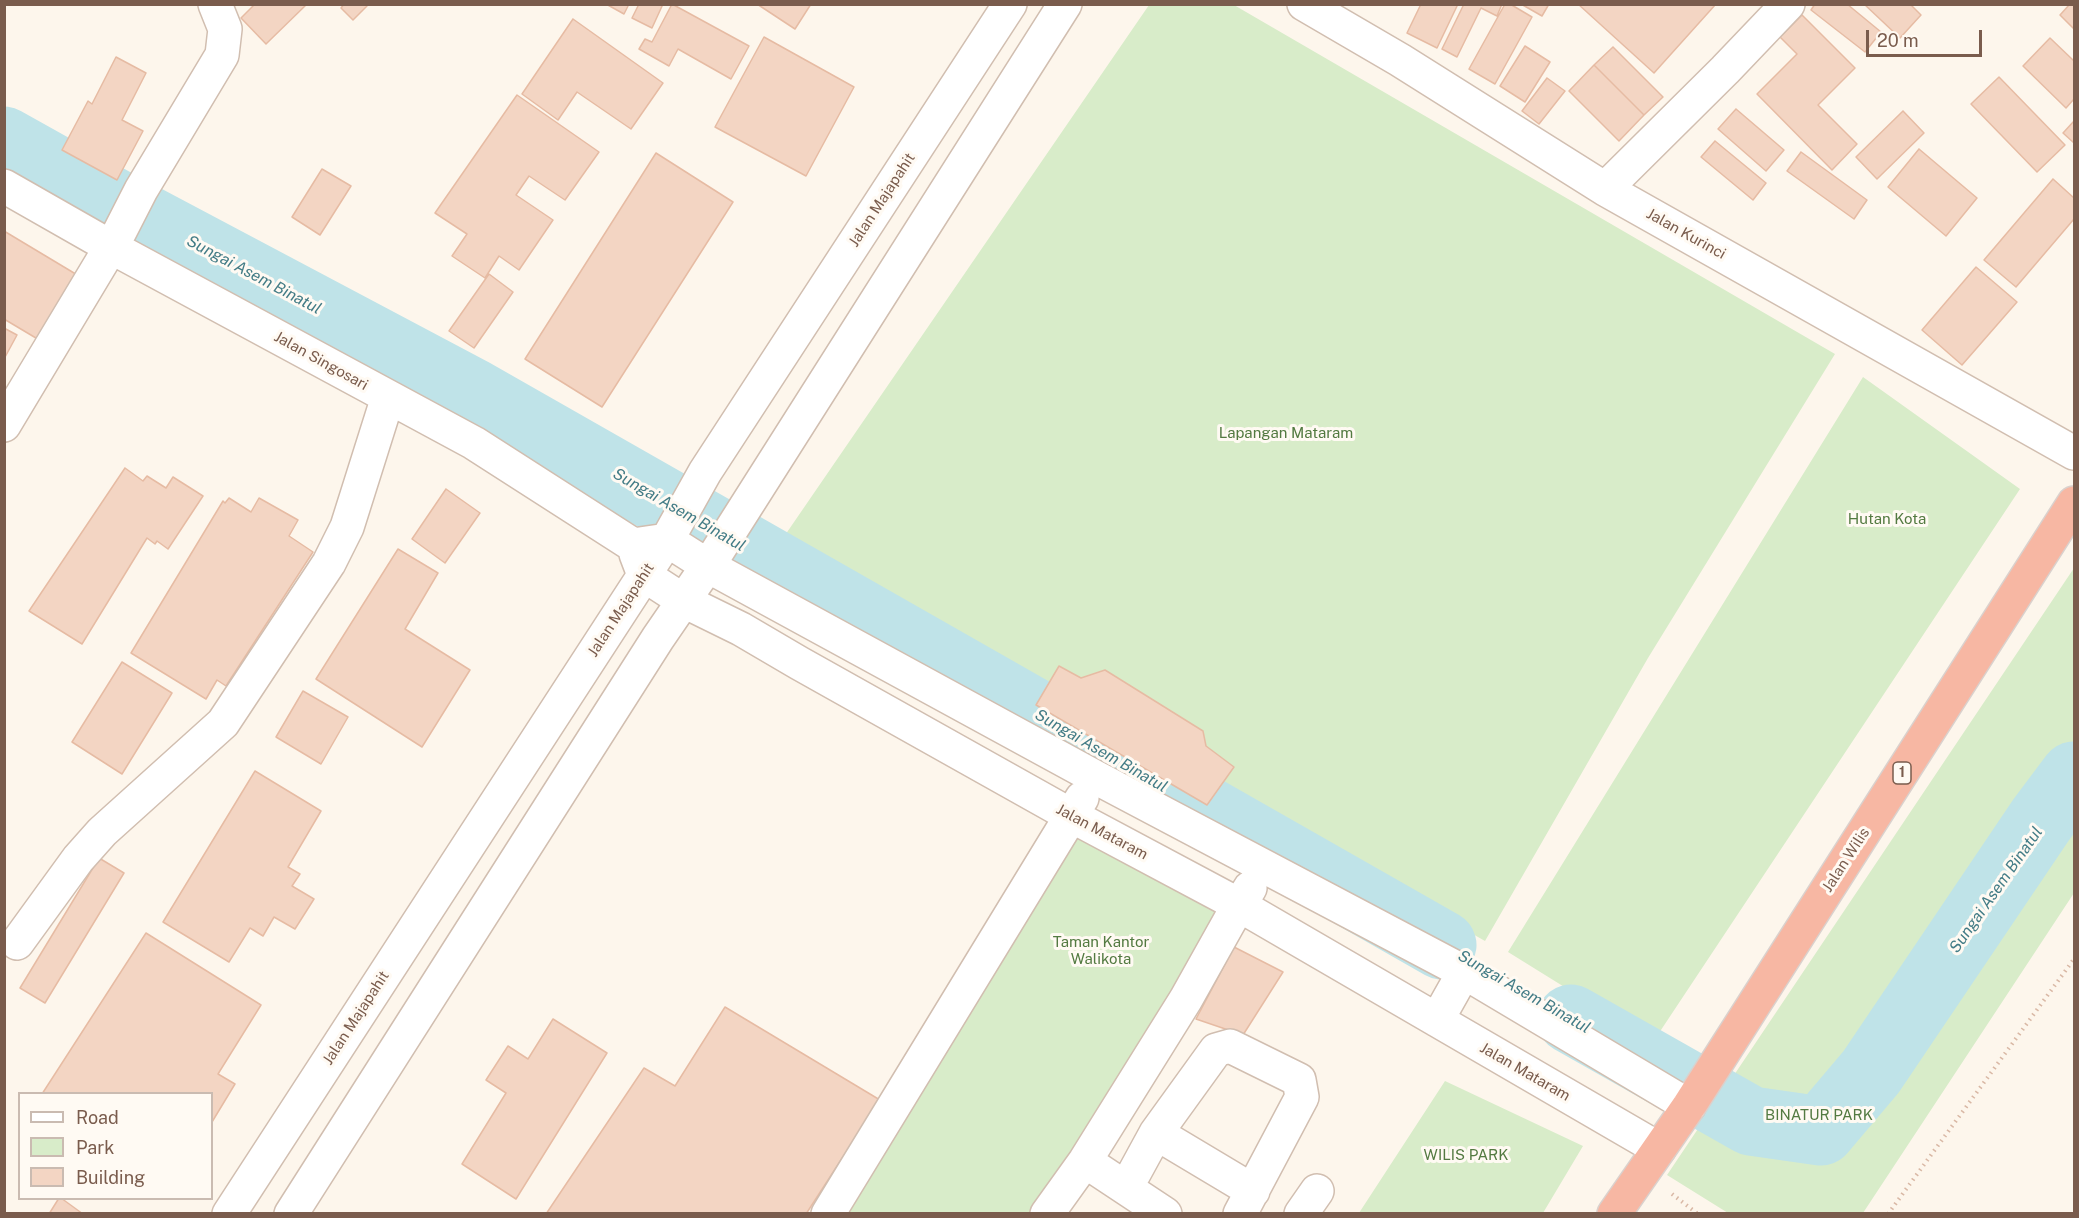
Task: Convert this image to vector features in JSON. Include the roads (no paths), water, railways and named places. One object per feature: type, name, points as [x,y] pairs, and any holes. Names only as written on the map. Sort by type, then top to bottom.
[{"type":"highway","name":"Jalan Wilis","points":[[1614,1214],[1693,1099],[2074,503]]},
{"type":"street","points":[[4,425],[115,241],[141,190],[222,56],[225,29],[215,4]]},
{"type":"street","name":"Jalan Majapahit","points":[[229,1214],[644,575],[705,472],[1010,4]]},
{"type":"street","points":[[291,1214],[658,638],[713,559],[1065,4]]},
{"type":"street","name":"Jalan Kurinci","points":[[1304,4],[1400,60],[1605,189],[2074,453]]},
{"type":"street","points":[[1605,189],[1788,4]]},
{"type":"street","name":"Jalan Singosari","points":[[4,186],[115,241],[388,397],[474,442],[633,544]]},
{"type":"street","points":[[17,943],[78,859],[102,832],[223,723],[329,563],[347,527],[388,397]]},
{"type":"street","points":[[644,575],[633,544],[670,533],[1095,777],[1464,972],[1693,1099]]},
{"type":"street","name":"Jalan Mataram","points":[[644,575],[684,601],[741,629],[1072,816],[1239,905],[1659,1149]]},
{"type":"street","points":[[828,1214],[1095,777]]},
{"type":"street","points":[[1047,1214],[1085,1161],[1186,999],[1239,905],[1264,866]]},
{"type":"street","points":[[1437,1020],[1464,972]]},
{"type":"street","points":[[1126,1188],[1156,1133],[1216,1050],[1230,1046],[1299,1080],[1302,1097],[1246,1202],[1156,1133]]},
{"type":"street","points":[[1085,1161],[1166,1214]]},
{"type":"waterway","name":"Sungai Asem Binatul","points":[[4,141],[115,203],[473,393],[1442,945]]},
{"type":"waterway","name":"Sungai Asem Binatul","points":[[1571,1019],[1751,1121],[1821,1131],[1871,1072],[2041,820],[2074,776]]},
{"type":"park label","name":"Lapangan Mataram","points":[[1286,433]]},
{"type":"park label","name":"Hutan Kota","points":[[1887,519]]},
{"type":"park label","name":"Taman Kantor Walikota","points":[[1101,950]]},
{"type":"park label","name":"BINATUR PARK","points":[[1819,1115]]},
{"type":"park label","name":"WILIS PARK","points":[[1466,1155]]}]
